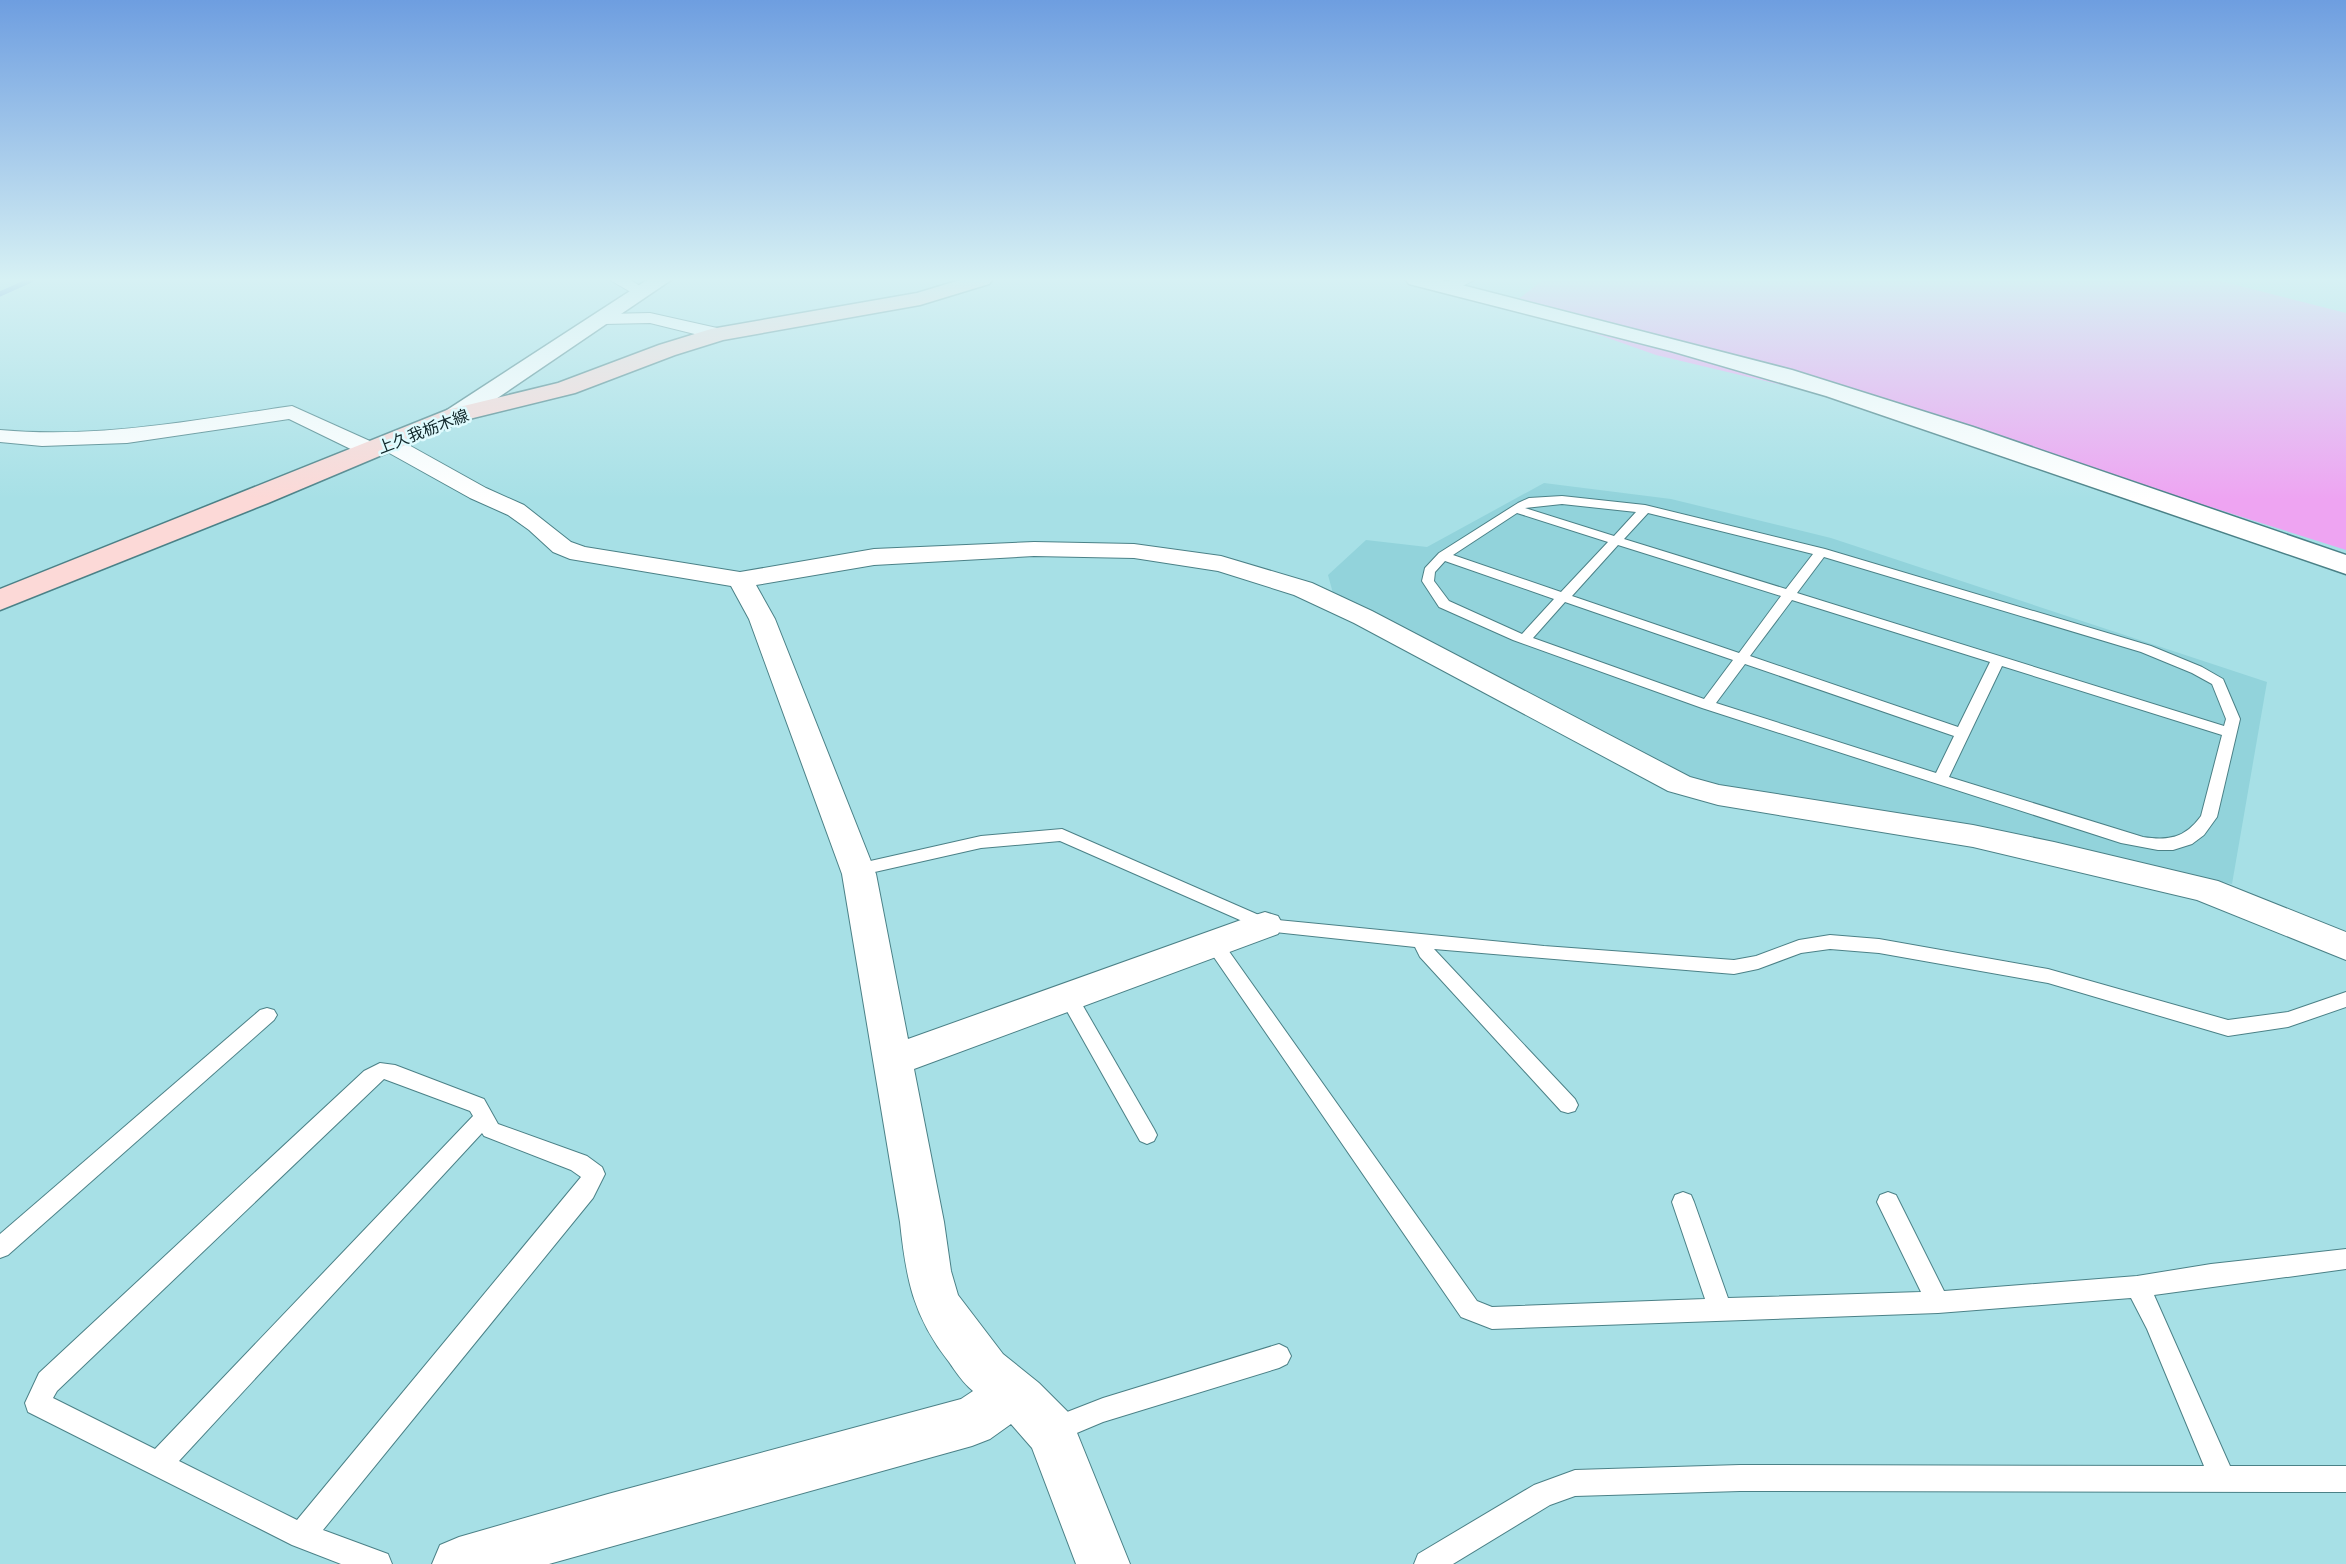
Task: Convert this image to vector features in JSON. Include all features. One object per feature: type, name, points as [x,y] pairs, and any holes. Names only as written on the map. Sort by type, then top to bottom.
[{"type":"main road","name":"上久我栃木線","points":[[0,600],[456,415],[566,388],[665,353]]},
{"type":"street","points":[[456,415],[552,353]]},
{"type":"street","points":[[1699,353],[1835,391],[2025,453],[2346,565]]},
{"type":"street","points":[[0,436],[42,440],[127,437],[292,412],[382,447],[516,510],[538,525],[562,547],[579,554],[740,580],[874,557],[1034,549],[1134,551],[1221,564],[1303,589],[1363,617],[1679,784],[1718,795],[1973,836],[2206,890],[2346,947]]},
{"type":"street","points":[[740,580],[766,630],[857,870],[875,956],[891,1062],[922,1222],[928,1271],[937,1304],[954,1332],[986,1371],[1014,1393],[1051,1431],[1103,1564]]},
{"type":"street","points":[[891,1062],[1265,925]]},
{"type":"street","points":[[459,1564],[608,1520],[972,1421],[1014,1393]]},
{"type":"lane","points":[[1562,500],[1645,509],[1821,552],[2073,626],[2146,649],[2196,670],[2218,682],[2233,719],[2209,817],[2202,831],[2189,840],[2174,845],[2145,843],[2108,833],[1707,705],[1524,639],[1455,609],[1434,593],[1428,581],[1429,571],[1443,556],[1516,509],[1530,502],[1562,500]]},
{"type":"lane","points":[[1516,509],[2230,732]]},
{"type":"lane","points":[[1524,639],[1645,509]]},
{"type":"lane","points":[[1707,705],[1821,552]]},
{"type":"lane","points":[[1443,556],[1964,734]]},
{"type":"lane","points":[[1940,779],[1998,660]]},
{"type":"lane","points":[[857,870],[981,842],[1062,835],[1265,925],[1544,953],[1734,967],[1809,945],[1830,942],[1879,946],[2048,976],[2228,1028],[2297,1018],[2346,999]]},
{"type":"lane","points":[[1422,941],[1426,951],[1568,1105]]},
{"type":"lane","points":[[1214,945],[1469,1309],[1492,1318],[1938,1302],[2137,1287],[2346,1258]]},
{"type":"lane","points":[[1068,997],[1147,1135]]},
{"type":"lane","points":[[0,1248],[267,1015]]},
{"type":"lane","points":[[301,1536],[585,1191],[594,1174],[579,1163],[491,1130],[477,1105],[388,1071],[380,1071],[48,1382],[37,1403],[301,1536],[378,1564]]},
{"type":"lane","points":[[159,1464],[470,1129],[484,1119]]},
{"type":"lane","points":[[1683,1202],[1720,1309]]},
{"type":"lane","points":[[1888,1202],[1938,1302]]},
{"type":"lane","points":[[2137,1287],[2156,1322],[2223,1480]]},
{"type":"lane","points":[[1051,1431],[1103,1410],[1279,1356]]},
{"type":"lane","points":[[1428,1564],[1543,1494],[1575,1483],[1740,1478],[2346,1479]]},
{"type":"shaded area","points":[[1650,353],[2346,353],[2346,550],[1955,426]]},
{"type":"shaded area","points":[[1544,483],[1671,499],[1831,538],[2267,682],[2232,884],[2008,836],[1701,784],[1334,597],[1328,575],[1366,540],[1427,547]]}]
